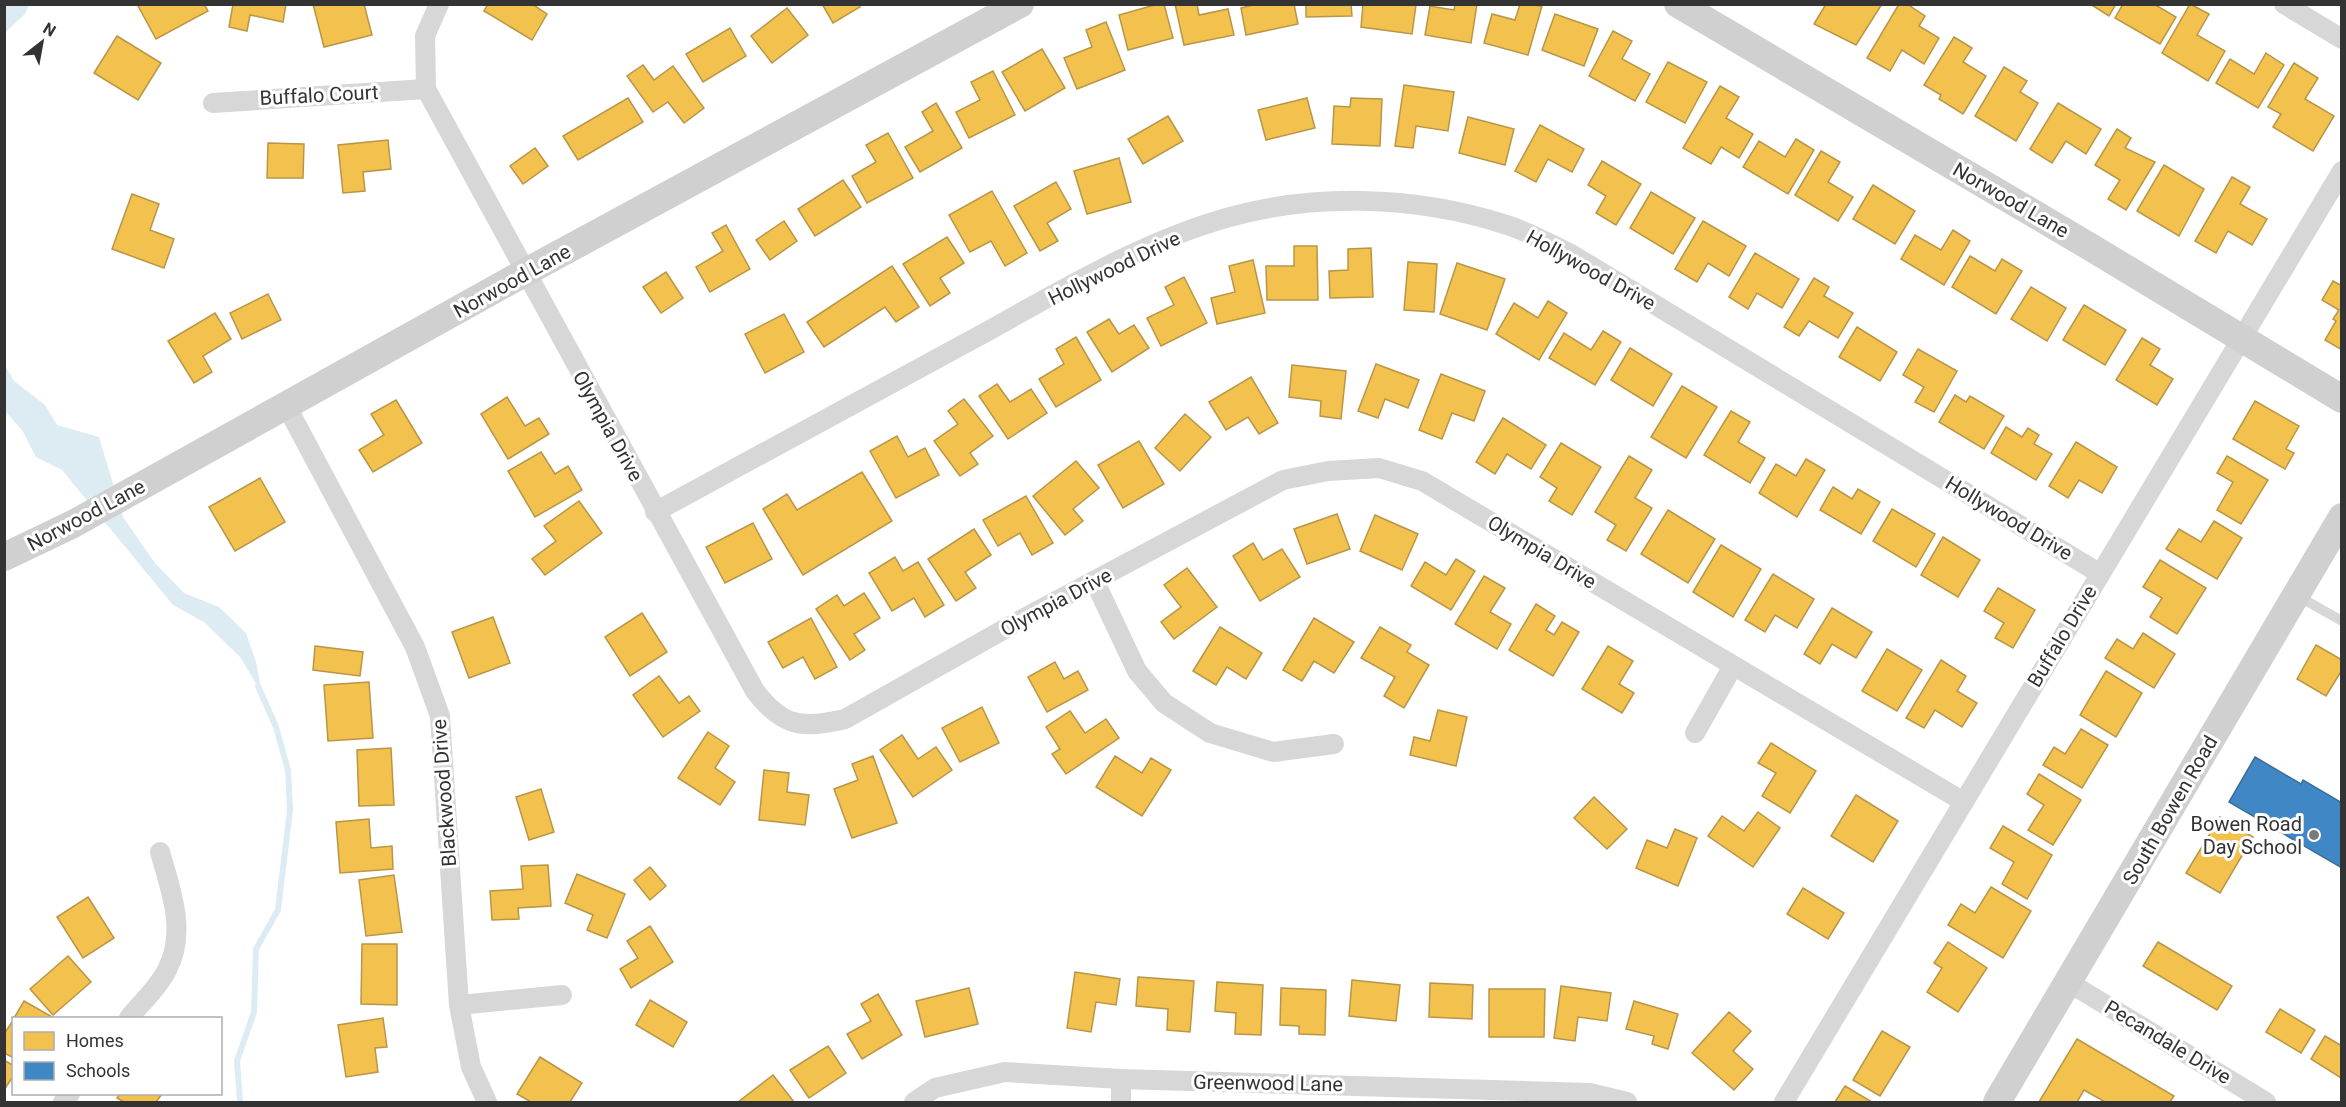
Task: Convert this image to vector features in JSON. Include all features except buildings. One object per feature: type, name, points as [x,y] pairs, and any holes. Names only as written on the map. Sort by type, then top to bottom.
[{"type":"street","points":[[426,89],[425,36],[439,4]]},
{"type":"street","name":"Norwood Lane","points":[[4,557],[73,524],[287,407],[524,273],[1020,4]]},
{"type":"street","name":"Norwood Lane","points":[[1678,4],[1754,47],[2342,399]]},
{"type":"street","points":[[2284,4],[2342,39]]},
{"type":"street","name":"Buffalo Court","points":[[213,103],[426,89]]},
{"type":"street","name":"Olympia Drive","points":[[426,89],[524,273],[755,691],[769,711],[788,721],[818,726],[845,719],[1026,617],[1283,480],[1328,471],[1379,468],[1422,481],[1964,802]]},
{"type":"street","name":"Buffalo Drive","points":[[1784,1102],[2342,171]]},
{"type":"street","name":"Hollywood Drive","points":[[655,512],[1116,262],[1214,221],[1269,207],[1336,201],[1407,204],[1463,213],[1509,226],[1571,254],[2099,573]]},
{"type":"street","name":"Blackwood Drive","points":[[287,407],[415,647],[440,716],[459,1005],[471,1067],[487,1102]]},
{"type":"street","name":"South Bowen Road","points":[[1997,1102],[2340,522]]},
{"type":"street","points":[[1095,582],[1137,671],[1164,703],[1210,733],[1273,752],[1334,744]]},
{"type":"street","points":[[1695,733],[1733,666]]},
{"type":"street","points":[[130,1017],[166,972],[174,951],[177,932],[173,897],[160,852]]},
{"type":"street","name":"Pecandale Drive","points":[[2068,982],[2266,1102]]},
{"type":"street","points":[[459,1005],[562,995]]},
{"type":"street","name":"Greenwood Lane","points":[[914,1102],[935,1089],[1005,1072],[1121,1079],[1590,1093],[1627,1102]]},
{"type":"street","points":[[1121,1079],[1121,1102]]},
{"type":"lane","points":[[2296,594],[2342,621]]},
{"type":"shaded area","points":[[5,4],[29,5],[25,14],[5,33]]},
{"type":"shaded area","points":[[4,363],[14,381],[45,405],[57,425],[99,437],[123,517],[155,563],[184,593],[219,607],[246,633],[256,662],[262,693],[240,657],[204,622],[173,605],[62,470],[36,457],[22,430],[5,411]]},
{"type":"waterway","points":[[240,1102],[237,1061],[254,1012],[256,949],[278,910],[290,810],[288,770],[276,727],[258,686]]},
{"type":"place","name":"Bowen Road Day School","points":[[2314,835]]}]
